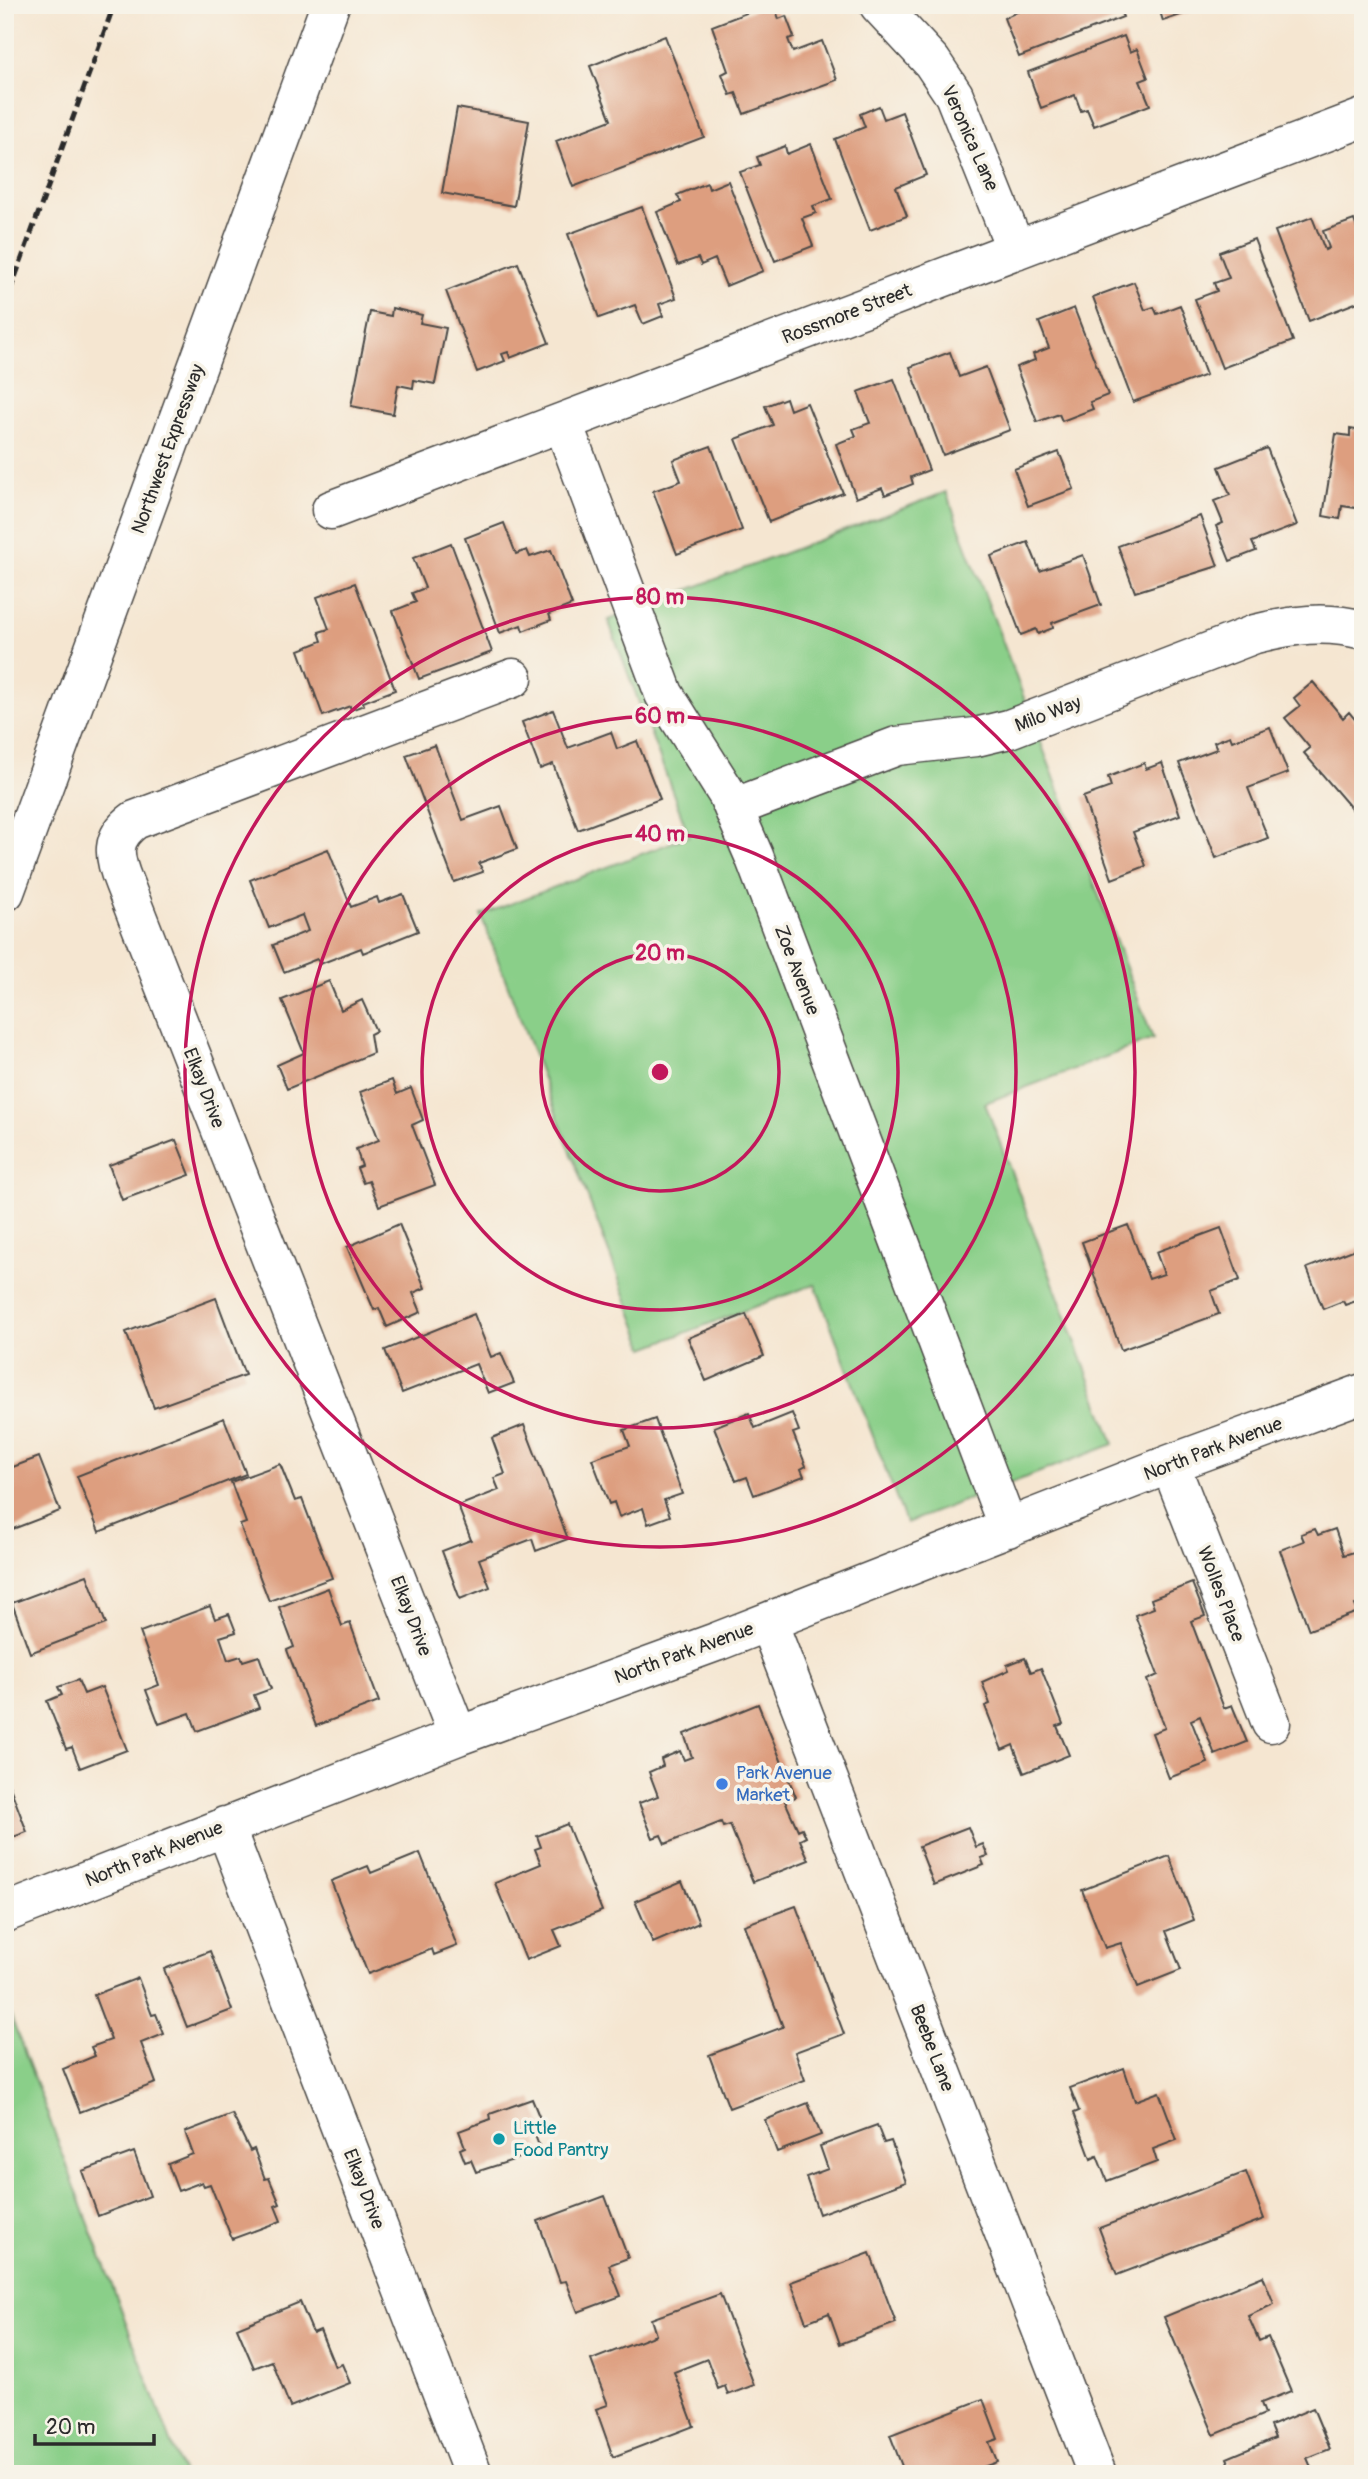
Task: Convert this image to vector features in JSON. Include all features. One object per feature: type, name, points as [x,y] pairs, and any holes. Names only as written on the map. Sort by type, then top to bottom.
[{"type":"street","name":"Northwest Expressway","points":[[5,892],[330,5]]},
{"type":"street","name":"Veronica Lane","points":[[879,5],[932,62],[954,94],[1016,250]]},
{"type":"street","name":"Rossmore Street","points":[[331,510],[1363,118]]},
{"type":"street","name":"Zoe Avenue","points":[[563,423],[664,694],[733,808],[754,856],[1007,1528]]},
{"type":"street","name":"Milo Way","points":[[733,808],[897,746],[976,737],[1009,729],[1255,635],[1292,625],[1329,623],[1363,630]]},
{"type":"street","name":"Elkay Drive","points":[[458,1736],[120,874],[115,846],[118,836],[135,820],[513,678]]},
{"type":"street","name":"North Park Avenue","points":[[5,1913],[458,1736],[768,1622],[1170,1464],[1363,1393]]},
{"type":"street","name":"Wolles Place","points":[[1170,1464],[1271,1723]]},
{"type":"street","name":"Beebe Lane","points":[[768,1622],[1097,2474]]},
{"type":"street","name":"Elkay Drive","points":[[225,1826],[474,2474]]},
{"type":"green space","points":[[946,492],[1153,1039],[985,1103],[1114,1444],[906,1523],[815,1284],[645,1348],[481,915],[689,836],[608,620]]},
{"type":"green space","points":[[5,2001],[183,2474],[5,2474]]},
{"type":"building","points":[[767,5],[774,5],[779,19],[786,16],[794,37],[788,39],[793,52],[822,41],[837,80],[744,114],[736,93],[730,95],[722,74],[728,71],[712,26]]},
{"type":"building","points":[[1032,5],[1118,5],[1123,17],[1019,57],[1004,18]]},
{"type":"building","points":[[1158,5],[1207,5],[1207,6],[1163,21]]},
{"type":"building","points":[[665,36],[704,137],[573,187],[556,141],[611,120],[590,66]]},
{"type":"building","points":[[1124,36],[1130,52],[1137,49],[1148,78],[1140,81],[1150,105],[1094,126],[1087,109],[1081,111],[1075,95],[1041,108],[1028,72]]},
{"type":"building","points":[[879,106],[884,119],[902,112],[926,175],[896,187],[907,216],[870,230],[835,139],[865,127],[860,114]]},
{"type":"building","points":[[457,108],[529,121],[514,206],[442,193]]},
{"type":"building","points":[[811,144],[832,199],[813,206],[816,213],[802,218],[813,246],[775,261],[740,172],[760,165],[757,157],[785,146],[787,154]]},
{"type":"building","points":[[728,181],[763,271],[726,286],[715,259],[701,265],[698,258],[678,265],[657,212],[681,202],[677,195],[707,183],[709,189]]},
{"type":"building","points":[[642,207],[676,298],[659,304],[663,316],[643,324],[635,305],[599,318],[568,234]]},
{"type":"building","points":[[1312,217],[1325,250],[1329,248],[1323,231],[1354,220],[1363,245],[1363,300],[1309,321],[1275,231]]},
{"type":"building","points":[[1254,239],[1293,341],[1222,368],[1195,299],[1217,291],[1214,283],[1229,278],[1219,252]]},
{"type":"building","points":[[518,263],[549,343],[510,358],[508,352],[502,354],[505,361],[477,372],[446,291]]},
{"type":"building","points":[[1134,282],[1145,310],[1154,307],[1157,314],[1180,305],[1206,375],[1133,402],[1093,297]]},
{"type":"building","points":[[392,308],[422,315],[420,323],[446,328],[435,384],[414,380],[413,388],[398,385],[393,414],[351,406],[370,312],[391,316]]},
{"type":"building","points":[[1074,308],[1108,395],[1090,402],[1093,409],[1062,421],[1059,414],[1037,422],[1016,367],[1035,360],[1033,354],[1049,348],[1039,322]]},
{"type":"building","points":[[950,352],[959,377],[986,367],[1010,430],[943,455],[910,367]]},
{"type":"building","points":[[894,379],[929,470],[911,477],[913,484],[885,495],[882,488],[856,498],[836,444],[856,436],[853,429],[870,423],[858,392]]},
{"type":"building","points":[[786,398],[790,410],[807,403],[843,493],[769,522],[736,439],[773,425],[765,406]]},
{"type":"building","points":[[1350,429],[1363,431],[1363,509],[1342,506],[1340,519],[1323,516],[1336,434],[1350,436]]},
{"type":"building","points":[[711,446],[742,530],[677,554],[653,491],[681,481],[673,460]]},
{"type":"building","points":[[1267,448],[1297,525],[1252,542],[1256,551],[1230,561],[1216,526],[1223,523],[1214,501],[1230,495],[1219,467]]},
{"type":"building","points":[[1059,452],[1074,489],[1028,506],[1014,469]]},
{"type":"building","points":[[1200,516],[1218,566],[1135,592],[1118,546]]},
{"type":"building","points":[[504,523],[516,554],[527,550],[530,557],[551,550],[572,605],[549,614],[551,620],[523,631],[521,625],[500,633],[465,538]]},
{"type":"building","points":[[1028,542],[1040,571],[1083,555],[1101,605],[1052,623],[1053,628],[1038,634],[1036,629],[1021,635],[991,556]]},
{"type":"building","points":[[451,543],[492,652],[419,679],[393,611],[416,602],[412,593],[425,588],[413,558]]},
{"type":"building","points":[[355,583],[395,690],[363,702],[364,705],[351,710],[350,706],[323,716],[299,650],[322,641],[319,632],[329,629],[317,597]]},
{"type":"building","points":[[1313,682],[1343,718],[1349,712],[1363,729],[1363,822],[1304,753],[1310,748],[1285,718],[1300,706],[1294,698]]},
{"type":"building","points":[[553,710],[568,748],[611,732],[617,749],[637,741],[660,799],[578,830],[553,764],[540,769],[522,722]]},
{"type":"building","points":[[1270,727],[1288,773],[1248,788],[1268,838],[1216,858],[1179,763],[1217,749],[1214,742],[1230,736],[1232,741]]},
{"type":"building","points":[[435,745],[463,820],[501,806],[517,849],[479,863],[483,872],[454,882],[406,755]]},
{"type":"building","points":[[1144,763],[1146,769],[1162,763],[1180,815],[1133,832],[1146,866],[1112,879],[1083,797],[1111,787],[1108,777]]},
{"type":"building","points":[[328,849],[351,907],[377,897],[379,903],[403,894],[418,931],[363,953],[361,948],[320,964],[317,959],[284,972],[273,945],[308,931],[302,915],[269,928],[250,880]]},
{"type":"building","points":[[329,981],[341,1010],[362,1000],[376,1031],[370,1034],[373,1053],[287,1089],[277,1065],[304,1053],[282,1000]]},
{"type":"building","points":[[392,1080],[397,1094],[411,1088],[423,1120],[412,1125],[435,1185],[379,1206],[369,1181],[363,1183],[357,1168],[362,1166],[356,1149],[379,1140],[360,1092]]},
{"type":"building","points":[[176,1140],[190,1175],[122,1200],[109,1165]]},
{"type":"building","points":[[399,1224],[425,1288],[413,1293],[421,1312],[387,1327],[379,1308],[374,1310],[347,1247]]},
{"type":"building","points":[[1128,1225],[1149,1279],[1164,1274],[1156,1252],[1221,1228],[1240,1280],[1211,1291],[1219,1314],[1121,1350],[1082,1242]]},
{"type":"building","points":[[1363,1246],[1363,1293],[1357,1295],[1359,1300],[1345,1305],[1343,1301],[1323,1309],[1307,1268]]},
{"type":"building","points":[[216,1298],[245,1375],[154,1408],[126,1332]]},
{"type":"building","points":[[474,1314],[491,1357],[501,1353],[514,1383],[488,1393],[476,1364],[402,1393],[385,1350]]},
{"type":"building","points":[[746,1314],[764,1356],[706,1381],[688,1338]]},
{"type":"building","points":[[749,1413],[755,1428],[792,1413],[799,1431],[793,1433],[806,1466],[801,1469],[804,1476],[754,1495],[747,1477],[736,1481],[714,1427]]},
{"type":"building","points":[[224,1418],[246,1474],[99,1532],[77,1476]]},
{"type":"building","points":[[655,1419],[682,1494],[664,1500],[670,1516],[648,1524],[643,1508],[619,1517],[614,1502],[609,1504],[592,1459],[630,1446],[624,1430]]},
{"type":"building","points":[[524,1425],[568,1539],[536,1551],[532,1539],[479,1559],[490,1587],[460,1599],[442,1551],[471,1540],[458,1506],[499,1490],[494,1478],[505,1474],[492,1438]]},
{"type":"building","points":[[39,1457],[60,1511],[5,1532],[5,1470]]},
{"type":"building","points":[[280,1464],[295,1501],[302,1499],[332,1578],[269,1601],[240,1525],[246,1523],[231,1482]]},
{"type":"building","points":[[1315,1529],[1318,1535],[1335,1529],[1344,1555],[1354,1552],[1363,1574],[1363,1602],[1355,1605],[1358,1612],[1309,1630],[1280,1550],[1304,1541],[1301,1534]]},
{"type":"building","points":[[87,1575],[106,1624],[30,1653],[12,1603]]},
{"type":"building","points":[[1192,1583],[1205,1616],[1191,1621],[1224,1708],[1232,1705],[1247,1742],[1215,1755],[1200,1716],[1191,1720],[1208,1763],[1169,1778],[1152,1733],[1165,1728],[1147,1680],[1158,1675],[1135,1615],[1154,1608],[1151,1599]]},
{"type":"building","points":[[328,1588],[342,1626],[350,1623],[379,1702],[316,1726],[287,1650],[294,1647],[279,1607]]},
{"type":"building","points":[[210,1606],[215,1619],[229,1614],[236,1632],[220,1637],[228,1660],[241,1656],[243,1661],[259,1656],[271,1689],[254,1695],[259,1708],[197,1731],[190,1713],[159,1724],[146,1690],[159,1685],[140,1632]]},
{"type":"building","points":[[1025,1658],[1031,1672],[1041,1668],[1063,1724],[1057,1726],[1069,1755],[1024,1773],[1013,1745],[1002,1750],[985,1706],[990,1704],[982,1682],[1009,1670],[1007,1665]]},
{"type":"building","points":[[78,1680],[84,1694],[102,1687],[127,1750],[80,1768],[72,1747],[66,1749],[47,1701],[62,1695],[58,1687]]},
{"type":"building","name":"Park Avenue Market","points":[[758,1704],[796,1797],[785,1801],[798,1830],[802,1828],[806,1837],[800,1840],[809,1860],[753,1882],[730,1825],[723,1827],[721,1822],[665,1844],[661,1835],[653,1838],[639,1803],[658,1796],[649,1772],[663,1766],[661,1759],[680,1751],[684,1760],[692,1757],[684,1734]]},
{"type":"building","points":[[5,1774],[27,1832],[5,1840]]},
{"type":"building","points":[[567,1824],[602,1911],[554,1930],[561,1946],[526,1960],[495,1883],[541,1864],[535,1849],[541,1847],[537,1836]]},
{"type":"building","points":[[968,1827],[976,1847],[983,1844],[988,1856],[981,1858],[984,1865],[934,1885],[919,1846]]},
{"type":"building","points":[[420,1853],[457,1946],[434,1955],[432,1949],[368,1974],[331,1881],[368,1866],[371,1873]]},
{"type":"building","points":[[1169,1856],[1194,1920],[1166,1931],[1181,1970],[1138,1987],[1121,1943],[1105,1948],[1082,1890]]},
{"type":"building","points":[[682,1881],[699,1923],[653,1943],[635,1901]]},
{"type":"building","points":[[796,1906],[844,2034],[795,2052],[805,2080],[729,2108],[709,2055],[783,2027],[744,1925]]},
{"type":"building","points":[[210,1951],[232,2010],[187,2027],[164,1969]]},
{"type":"building","points":[[138,1978],[152,2015],[156,2014],[164,2034],[141,2043],[156,2083],[80,2112],[63,2069],[95,2056],[91,2047],[111,2040],[94,1995]]},
{"type":"building","points":[[1124,2068],[1135,2101],[1159,2092],[1177,2140],[1153,2149],[1157,2162],[1107,2181],[1097,2156],[1091,2159],[1074,2113],[1079,2111],[1070,2088]]},
{"type":"building","name":"Little Food Pantry","points":[[532,2099],[543,2126],[533,2130],[541,2151],[476,2172],[471,2160],[465,2162],[460,2149],[465,2147],[459,2131],[491,2119],[490,2114]]},
{"type":"building","points":[[808,2103],[821,2135],[777,2152],[765,2120]]},
{"type":"building","points":[[232,2114],[250,2151],[254,2149],[265,2179],[269,2178],[280,2204],[275,2206],[281,2221],[232,2239],[210,2184],[204,2186],[202,2182],[178,2191],[168,2164],[193,2154],[185,2132]]},
{"type":"building","points":[[877,2125],[884,2143],[891,2141],[906,2182],[819,2214],[806,2177],[828,2169],[820,2146]]},
{"type":"building","points":[[134,2152],[150,2196],[98,2216],[82,2171]]},
{"type":"building","points":[[1246,2172],[1264,2219],[1117,2275],[1099,2228]]},
{"type":"building","points":[[605,2196],[628,2258],[609,2265],[621,2296],[578,2312],[566,2281],[560,2282],[538,2221]]},
{"type":"building","points":[[870,2253],[896,2323],[840,2344],[829,2313],[806,2322],[791,2282]]},
{"type":"building","points":[[1263,2276],[1274,2304],[1248,2316],[1259,2341],[1268,2337],[1291,2391],[1261,2403],[1265,2414],[1214,2435],[1164,2317]]},
{"type":"building","points":[[720,2294],[754,2385],[728,2395],[725,2386],[718,2389],[707,2359],[674,2372],[694,2426],[613,2457],[596,2409],[608,2405],[591,2360],[656,2335],[651,2319]]},
{"type":"building","points":[[300,2302],[313,2333],[320,2330],[335,2367],[342,2364],[350,2383],[290,2407],[272,2361],[254,2368],[237,2328]]},
{"type":"building","points":[[983,2399],[998,2439],[989,2442],[997,2462],[975,2470],[976,2474],[905,2474],[890,2435]]},
{"type":"building","points":[[1313,2408],[1330,2449],[1307,2458],[1314,2474],[1234,2474],[1227,2458],[1275,2438],[1270,2426]]},
{"type":"railway","points":[[5,305],[114,5]]},
{"type":"place","name":"Park Avenue Market","points":[[722,1784]]},
{"type":"place","name":"Little Food Pantry","points":[[499,2139]]}]
